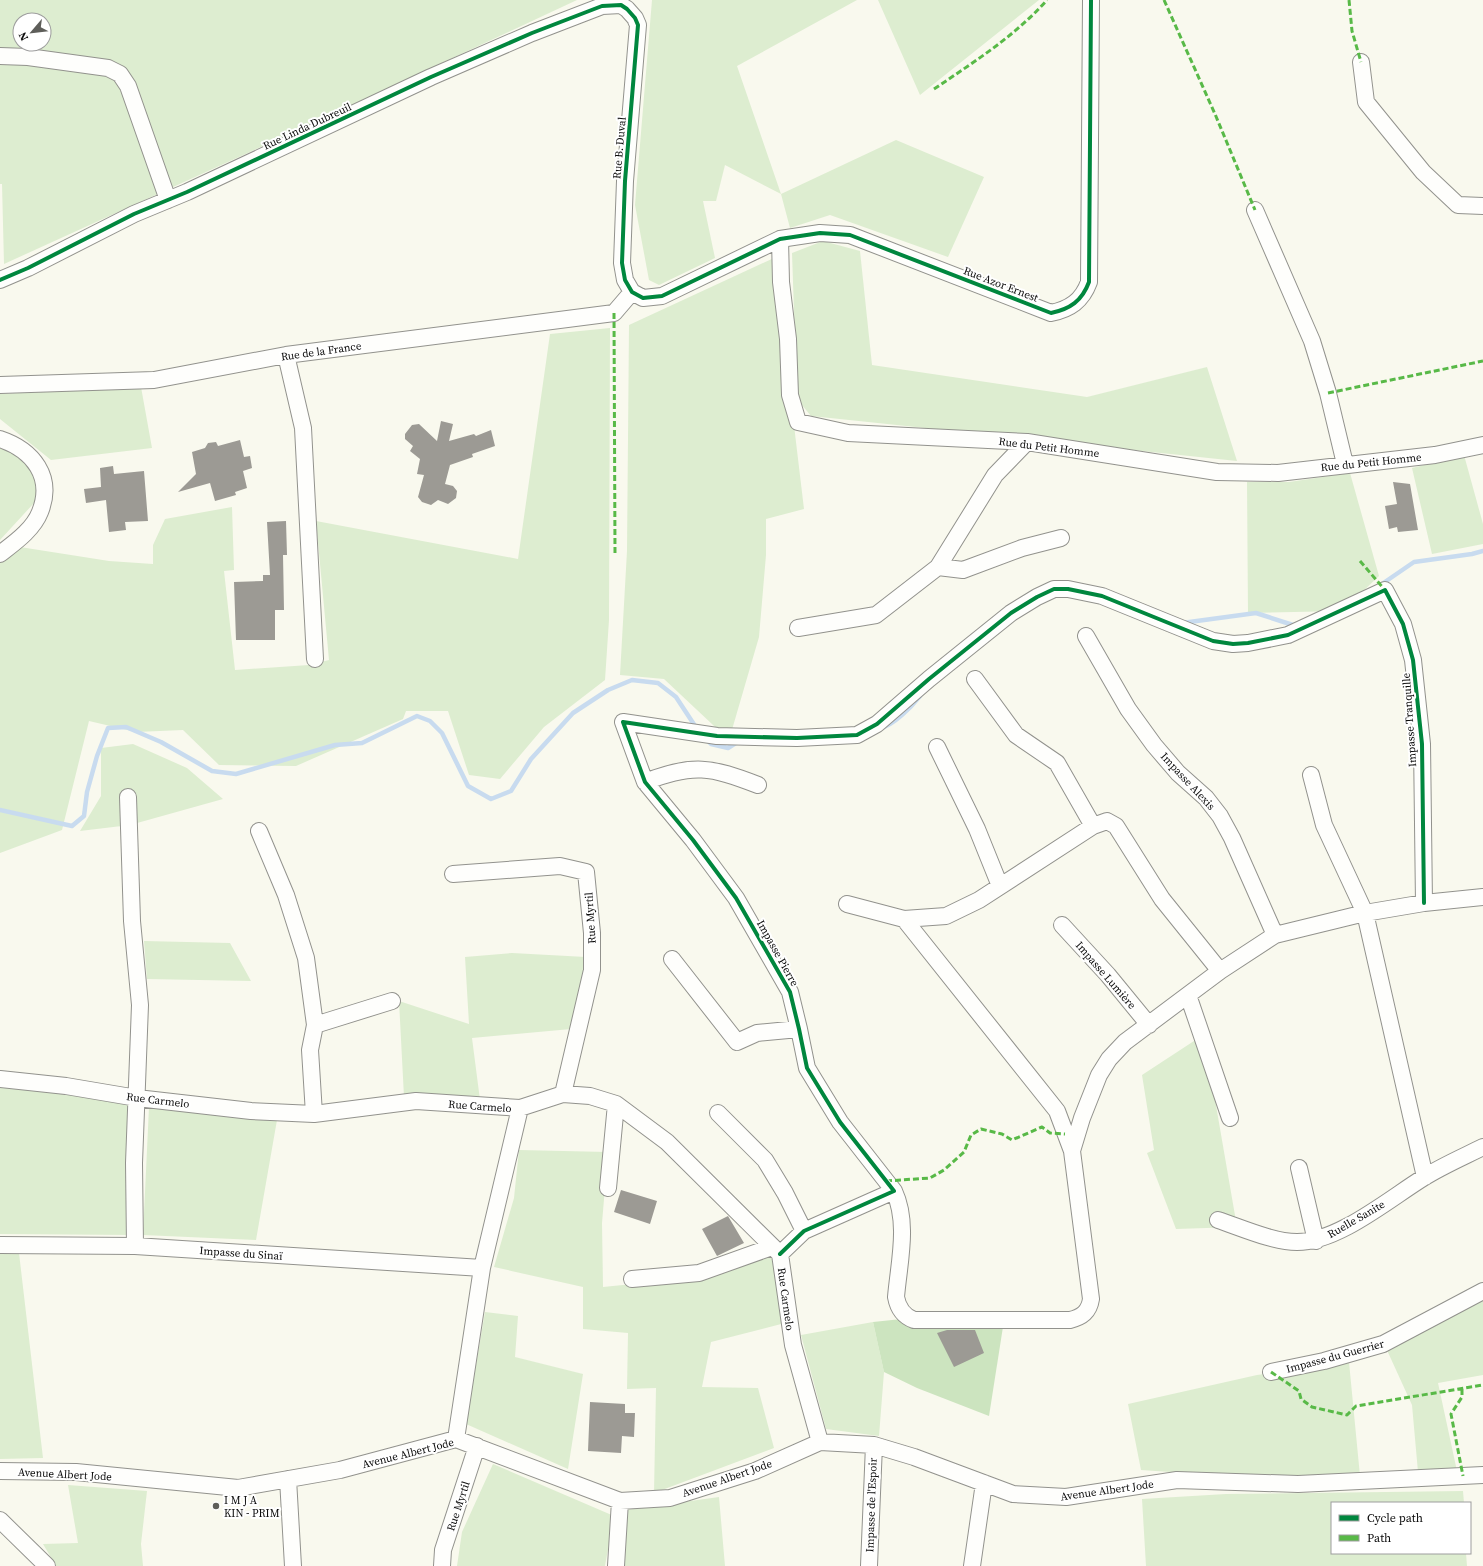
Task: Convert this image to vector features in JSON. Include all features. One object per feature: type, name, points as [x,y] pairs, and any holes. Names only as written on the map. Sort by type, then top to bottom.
[{"type":"street","name":"Rue Azor Ernest","points":[[632,292],[643,298],[662,296],[780,239],[820,233],[850,235],[1050,313],[1063,311],[1076,304],[1085,292],[1089,282],[1091,0]]},
{"type":"street","name":"Rue Linda Dubreuil","points":[[0,280],[28,268],[134,214],[168,200],[431,77],[532,33],[602,6],[628,4]]},
{"type":"street","name":"Rue B. Duval","points":[[628,4],[638,25],[625,181],[622,263],[625,280],[632,292]]},
{"type":"street","points":[[0,56],[108,68],[120,74],[128,86],[168,200]]},
{"type":"street","points":[[1361,62],[1366,102],[1423,172],[1458,205],[1483,206]]},
{"type":"street","points":[[1255,210],[1312,341],[1328,393],[1344,464]]},
{"type":"street","name":"Rue du Petit Homme","points":[[780,239],[781,282],[788,339],[790,395],[798,422],[848,433],[1027,442],[1217,472],[1278,473],[1344,464],[1434,455],[1483,445]]},
{"type":"street","name":"Rue de la France","points":[[0,385],[154,380],[286,355],[614,313],[632,292]]},
{"type":"street","points":[[286,355],[303,428],[315,659]]},
{"type":"street","points":[[0,440],[9,442],[39,466],[45,490],[40,513],[22,537],[0,554]]},
{"type":"street","points":[[798,628],[876,615],[938,567],[995,475],[1027,442]]},
{"type":"street","points":[[938,567],[963,570],[1022,548],[1061,538]]},
{"type":"street","name":"Impasse Pierre","points":[[1072,1151],[1091,1300],[1090,1307],[1085,1314],[1070,1320],[914,1320],[907,1318],[898,1305],[896,1297],[903,1221],[900,1203],[894,1191],[840,1122],[806,1068],[790,992],[736,898],[645,782],[623,722],[717,736],[797,738],[857,735],[877,724],[929,679],[1011,613],[1037,597],[1054,589],[1068,589],[1102,596],[1213,641],[1233,644],[1288,635],[1385,590]]},
{"type":"street","name":"Impasse Tranquille","points":[[1385,590],[1403,624],[1413,660],[1422,744],[1424,903]]},
{"type":"street","name":"Impasse Alexis","points":[[1086,636],[1128,709],[1154,745],[1178,773],[1206,798],[1220,816],[1232,838],[1275,936]]},
{"type":"street","points":[[975,679],[1016,735],[1057,763],[1093,826]]},
{"type":"street","points":[[937,747],[977,829],[1000,886]]},
{"type":"street","points":[[645,782],[681,769],[715,770],[758,785]]},
{"type":"street","points":[[1311,775],[1324,825],[1365,913],[1425,1177]]},
{"type":"street","points":[[128,797],[132,921],[140,1005],[134,1163],[135,1246]]},
{"type":"street","points":[[847,904],[904,919],[946,916],[979,900],[1093,826],[1107,821],[1116,826],[1162,899],[1220,971]]},
{"type":"street","points":[[259,831],[286,895],[306,958],[315,1025],[310,1050],[314,1114]]},
{"type":"street","name":"Rue Myrtil","points":[[453,874],[560,866],[586,872],[592,933],[592,970],[563,1094]]},
{"type":"street","points":[[1072,1151],[1082,1118],[1096,1082],[1109,1058],[1125,1042],[1220,971],[1275,936],[1365,913],[1424,903],[1483,897]]},
{"type":"street","points":[[904,919],[1057,1111],[1072,1151]]},
{"type":"street","name":"Impasse Lumière","points":[[1062,926],[1108,975],[1149,1025]]},
{"type":"street","points":[[672,959],[737,1042],[757,1033],[799,1029]]},
{"type":"street","points":[[1188,995],[1230,1118]]},
{"type":"street","points":[[315,1025],[392,1001]]},
{"type":"street","name":"Rue Carmelo","points":[[0,1079],[66,1086],[137,1098],[251,1111],[314,1114],[416,1101],[520,1108],[563,1094],[590,1096],[616,1104],[667,1142],[776,1251],[793,1345],[820,1442]]},
{"type":"street","points":[[608,1188],[616,1104]]},
{"type":"street","points":[[456,1439],[482,1268],[520,1108]]},
{"type":"street","points":[[718,1113],[765,1160],[785,1193],[804,1230]]},
{"type":"street","name":"Ruelle Sanite","points":[[1218,1220],[1278,1239],[1296,1242],[1316,1241],[1359,1220],[1425,1177],[1483,1147]]},
{"type":"street","points":[[1299,1168],[1316,1241]]},
{"type":"street","points":[[632,1279],[699,1273],[776,1251],[804,1230],[894,1191]]},
{"type":"street","name":"Impasse du Sinaï","points":[[0,1245],[135,1246],[482,1268]]},
{"type":"street","name":"Impasse du Guerrier","points":[[1271,1372],[1324,1361],[1383,1344],[1483,1291]]},
{"type":"street","name":"Avenue Albert Jode","points":[[0,1471],[76,1472],[238,1488],[340,1470],[456,1439],[620,1501],[670,1498],[755,1471],[820,1442],[874,1445],[1012,1494],[1066,1497],[1177,1480],[1298,1484],[1483,1476]]},
{"type":"street","name":"Impasse de l'Espoir","points":[[869,1566],[874,1445]]},
{"type":"street","name":"Rue Myrtil","points":[[442,1566],[443,1550],[477,1446]]},
{"type":"street","points":[[288,1479],[294,1566]]},
{"type":"street","points":[[972,1566],[984,1483]]},
{"type":"street","points":[[616,1566],[620,1501]]},
{"type":"street","points":[[0,1520],[47,1566]]},
{"type":"green space","points":[[0,0],[577,0],[298,130],[4,264],[2,184],[0,184]]},
{"type":"green space","points":[[652,0],[857,0],[737,66],[781,194],[725,165],[716,201],[703,201],[715,258],[659,285],[649,280],[635,205]]},
{"type":"green space","points":[[878,0],[1039,0],[920,95]]},
{"type":"green space","points":[[896,140],[984,177],[948,257],[830,215],[790,228],[781,194]]},
{"type":"green space","points":[[823,241],[860,251],[872,365],[1087,397],[1207,367],[1237,461],[811,416],[797,399],[792,253]]},
{"type":"green space","points":[[774,258],[804,509],[766,519],[766,555],[759,637],[729,740],[664,679],[620,675],[627,551],[629,325]]},
{"type":"green space","points":[[610,328],[609,620],[605,680],[544,727],[500,779],[469,775],[448,711],[406,711],[403,719],[296,766],[219,765],[183,730],[136,732],[89,721],[62,830],[0,853],[0,560],[20,547],[109,561],[153,564],[153,545],[165,519],[232,507],[234,570],[224,571],[235,670],[309,665],[329,660],[316,521],[518,559],[550,334]]},
{"type":"green space","points":[[141,387],[152,448],[51,460],[0,419],[0,394]]},
{"type":"green space","points":[[0,438],[40,465],[46,490],[0,540]]},
{"type":"green space","points":[[1464,455],[1483,524],[1483,544],[1432,554],[1412,468]]},
{"type":"green space","points":[[1350,473],[1379,576],[1342,611],[1248,613],[1247,482],[1289,482]]},
{"type":"green space","points":[[133,744],[187,768],[223,799],[130,825],[80,831],[101,796],[101,748]]},
{"type":"green space","points":[[144,941],[230,943],[251,981],[147,979]]},
{"type":"green space","points":[[512,953],[586,957],[571,1029],[472,1038],[480,1100],[404,1097],[399,1001],[469,1024],[465,957]]},
{"type":"green space","points":[[1197,1039],[1208,1059],[1237,1227],[1176,1229],[1147,1153],[1154,1150],[1142,1075]]},
{"type":"green space","points":[[0,1084],[132,1102],[131,1235],[0,1234]]},
{"type":"green space","points":[[149,1107],[277,1120],[256,1240],[143,1235]]},
{"type":"green space","points":[[519,1150],[608,1152],[602,1223],[603,1287],[702,1277],[774,1254],[785,1323],[711,1342],[702,1387],[758,1388],[774,1448],[654,1493],[656,1388],[627,1389],[628,1333],[583,1329],[583,1287],[494,1267],[514,1198]]},
{"type":"green space","points":[[0,1253],[19,1253],[43,1458],[0,1459]]},
{"type":"green space","points":[[1483,1296],[1483,1375],[1438,1383],[1457,1471],[1418,1472],[1412,1405],[1386,1348]]},
{"type":"green space","points":[[485,1312],[518,1316],[515,1357],[583,1374],[568,1469],[466,1424]]},
{"type":"green space","points":[[959,1313],[1005,1314],[989,1416],[917,1388],[884,1372],[873,1322]]},
{"type":"green space","points":[[873,1322],[884,1372],[879,1436],[826,1429],[801,1335]]},
{"type":"green space","points":[[1349,1362],[1360,1476],[1259,1478],[1141,1470],[1128,1404],[1257,1375]]},
{"type":"green space","points":[[493,1464],[614,1516],[605,1566],[457,1566],[462,1532]]},
{"type":"green space","points":[[68,1485],[147,1491],[141,1544],[143,1566],[56,1566],[43,1544],[78,1543]]},
{"type":"green space","points":[[1463,1491],[1464,1502],[1331,1502],[1331,1554],[1466,1554],[1467,1566],[1146,1566],[1142,1499],[1226,1494]]},
{"type":"green space","points":[[719,1497],[725,1566],[625,1566],[626,1510]]},
{"type":"building","points":[[441,421],[453,424],[449,441],[474,434],[476,436],[491,430],[495,446],[472,454],[473,457],[450,465],[445,484],[453,486],[457,491],[456,498],[448,504],[438,500],[431,505],[422,502],[418,497],[424,475],[417,474],[420,459],[410,451],[413,446],[405,439],[405,434],[412,425],[419,424],[437,441]]},
{"type":"building","points":[[240,440],[244,457],[250,456],[252,468],[243,471],[247,488],[235,492],[236,495],[215,501],[210,483],[178,492],[196,474],[192,452],[205,448],[208,443],[216,442],[218,446]]},
{"type":"building","points":[[113,466],[114,474],[144,471],[148,521],[125,522],[126,530],[109,532],[106,500],[86,503],[84,489],[101,487],[100,468]]},
{"type":"building","points":[[1393,482],[1410,484],[1418,530],[1398,532],[1397,527],[1389,529],[1385,506],[1397,504]]},
{"type":"building","points":[[286,521],[287,555],[283,555],[284,610],[275,610],[275,640],[236,640],[234,582],[263,581],[263,575],[270,575],[267,522]]},
{"type":"building","points":[[621,1190],[657,1201],[650,1224],[614,1212]]},
{"type":"building","points":[[728,1216],[744,1243],[717,1256],[702,1229]]},
{"type":"building","points":[[947,1330],[975,1330],[984,1353],[954,1367],[937,1333]]},
{"type":"building","points":[[590,1402],[625,1404],[625,1413],[635,1413],[634,1437],[622,1436],[621,1453],[588,1451]]},
{"type":"waterway","points":[[1379,586],[1414,562],[1472,554],[1483,551]]},
{"type":"waterway","points":[[1182,623],[1256,613],[1296,626]]},
{"type":"waterway","points":[[0,810],[72,826],[84,816],[87,792],[97,756],[108,728],[126,727],[161,742],[212,771],[236,774],[335,745],[362,743],[417,716],[430,721],[442,733],[468,786],[491,799],[511,791],[531,759],[573,713],[608,690],[632,680],[658,683],[676,697],[697,729]]},
{"type":"waterway","points":[[880,728],[891,724],[920,696]]},
{"type":"waterway","points":[[706,739],[711,744],[728,748],[739,741]]},
{"type":"marked path","points":[[934,89],[1008,37],[1047,0]]},
{"type":"marked path","points":[[1164,0],[1215,114],[1255,210]]},
{"type":"marked path","points":[[1349,0],[1352,31],[1361,62]]},
{"type":"marked path","points":[[614,313],[615,553]]},
{"type":"marked path","points":[[1328,393],[1483,361]]},
{"type":"marked path","points":[[1360,561],[1385,590]]},
{"type":"marked path","points":[[886,1181],[930,1178],[944,1170],[964,1152],[971,1135],[981,1129],[1002,1134],[1012,1140],[1042,1127],[1050,1133],[1065,1134]]},
{"type":"marked path","points":[[1271,1372],[1299,1391],[1301,1399],[1312,1407],[1347,1415],[1356,1406],[1483,1385]]},
{"type":"marked path","points":[[1462,1389],[1462,1397],[1451,1414],[1463,1476]]},
{"type":"cycle path","points":[[0,280],[28,268],[134,214],[187,192],[431,77],[532,33],[602,6],[621,5],[635,18],[638,25],[625,181],[622,263],[625,280],[632,292],[643,298],[662,296],[780,239],[820,233],[850,235],[1051,313],[1064,309],[1079,299],[1089,282],[1091,0]]},
{"type":"cycle path","points":[[780,1254],[804,1231],[894,1191],[840,1122],[807,1068],[790,992],[736,898],[693,840],[645,782],[623,722],[717,736],[797,738],[857,735],[877,724],[929,679],[1011,613],[1037,597],[1054,589],[1068,589],[1102,596],[1213,641],[1233,644],[1248,643],[1288,635],[1385,590],[1403,624],[1413,660],[1422,744],[1424,903]]},
{"type":"place","name":"I M J A KIN - PRIM","points":[[216,1506]]}]
